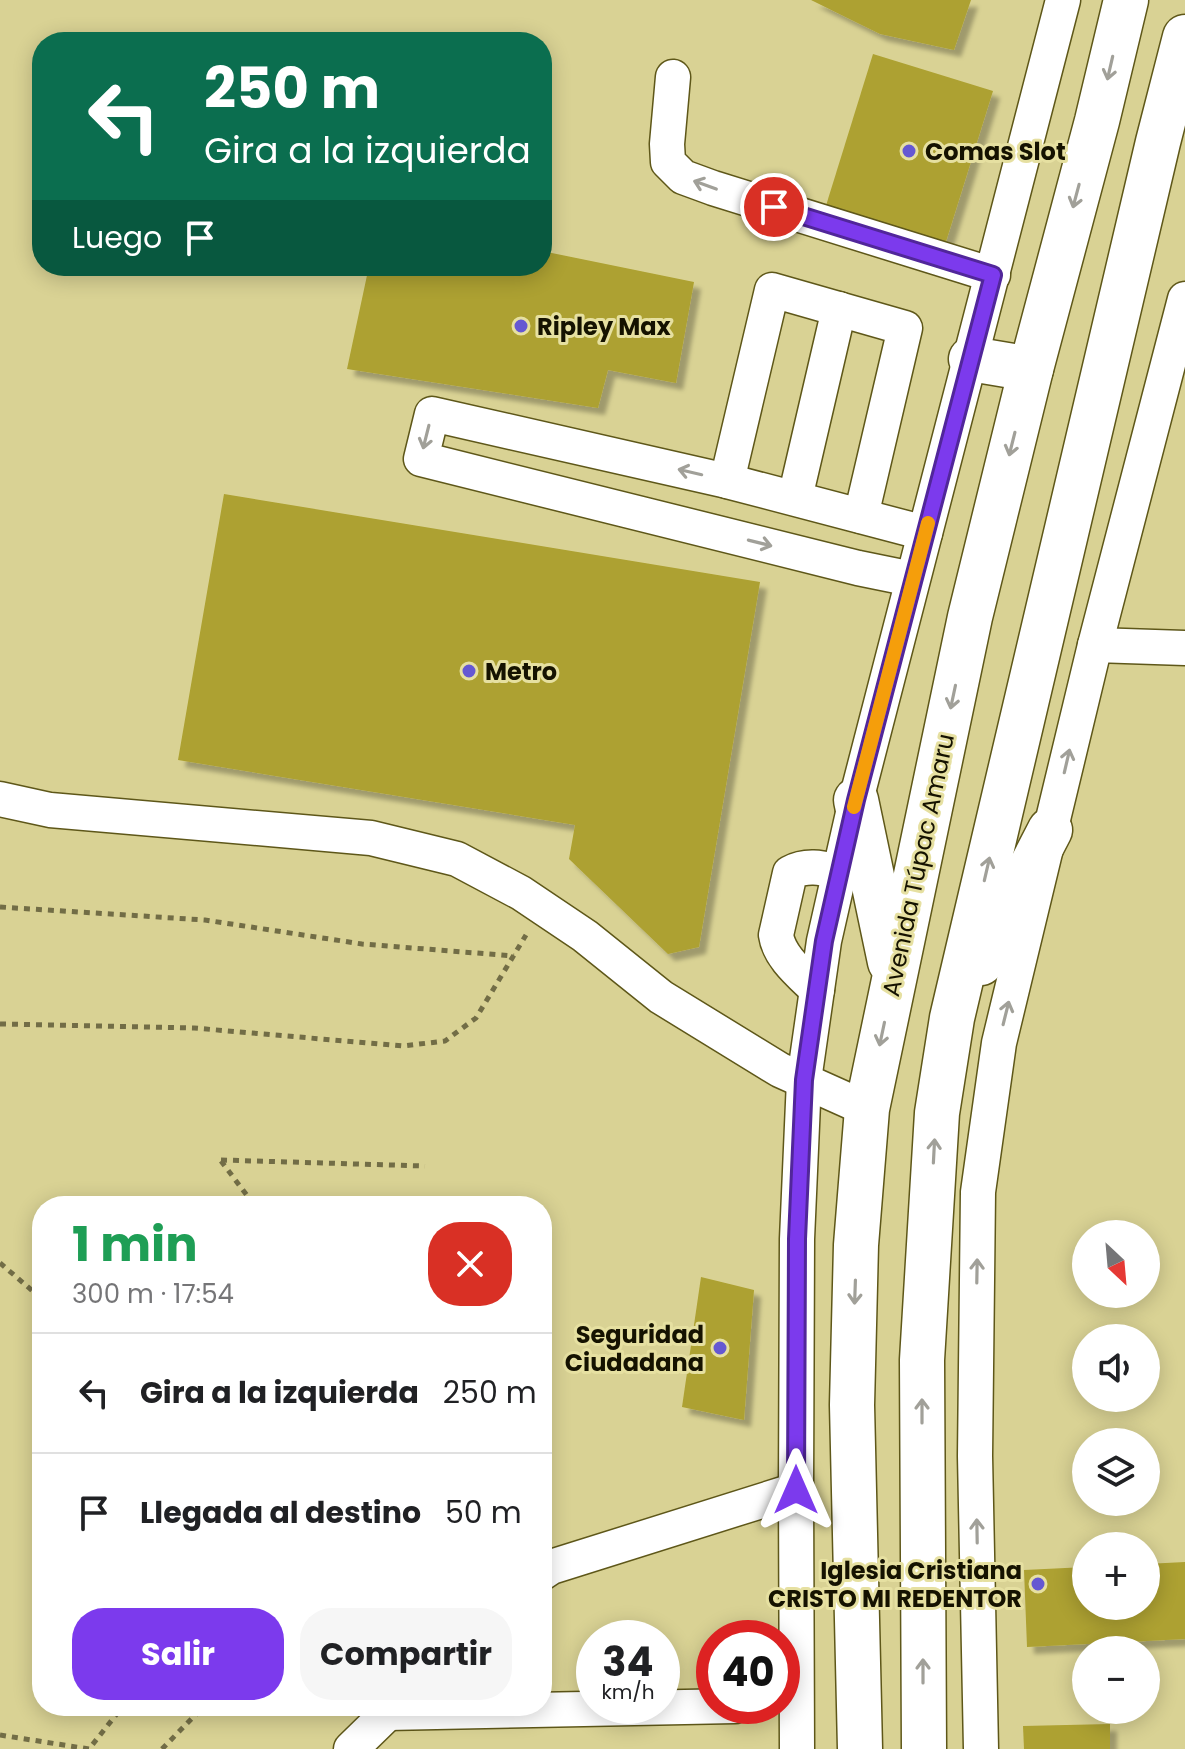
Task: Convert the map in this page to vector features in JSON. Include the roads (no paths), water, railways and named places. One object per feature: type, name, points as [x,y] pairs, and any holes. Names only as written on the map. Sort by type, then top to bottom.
[{"type":"highway","name":"Avenida Túpac Amaru","points":[[860,1749],[852,1405],[856,1245],[867,1109],[970,617],[1126,0]]},
{"type":"highway","points":[[924,1749],[922,1360],[937,1113],[952,1018],[1185,37]]},
{"type":"highway","points":[[971,359],[1031,369]]},
{"type":"highway","points":[[856,800],[893,980]]},
{"type":"highway","points":[[952,1018],[1050,830]]},
{"type":"street","points":[[792,1620],[796,1490],[797,1239],[804,1080],[824,941],[912,579],[1063,0]]},
{"type":"street","points":[[673,77],[668,162],[683,177],[993,275]]},
{"type":"street","points":[[727,481],[772,290],[905,328],[861,516]]},
{"type":"street","points":[[981,1749],[975,1456],[978,1192],[999,1043],[1095,645],[1185,299]]},
{"type":"street","points":[[795,498],[839,309]]},
{"type":"street","points":[[912,579],[421,459],[432,414],[727,481],[925,533]]},
{"type":"street","points":[[1095,645],[1185,648]]},
{"type":"street","points":[[0,799],[50,810],[371,838],[457,859],[543,907],[585,936],[661,997],[780,1070],[867,1109]]},
{"type":"street","points":[[817,990],[782,952],[776,935],[790,873],[803,867],[840,872]]},
{"type":"street","points":[[552,1567],[796,1490]]},
{"type":"street","points":[[552,1708],[696,1706]]},
{"type":"street","points":[[351,1749],[385,1716]]},
{"type":"street","points":[[792,1724],[797,1749]]},
{"type":"place","name":"Comas Slot","points":[[909,151]]},
{"type":"place","name":"Ripley Max","points":[[521,326]]},
{"type":"place","name":"Metro","points":[[469,671]]},
{"type":"place","name":"Seguridad Ciudadana","points":[[720,1348]]},
{"type":"place","name":"Iglesia Cristiana CRISTO MI REDENTOR","points":[[1038,1584]]}]
